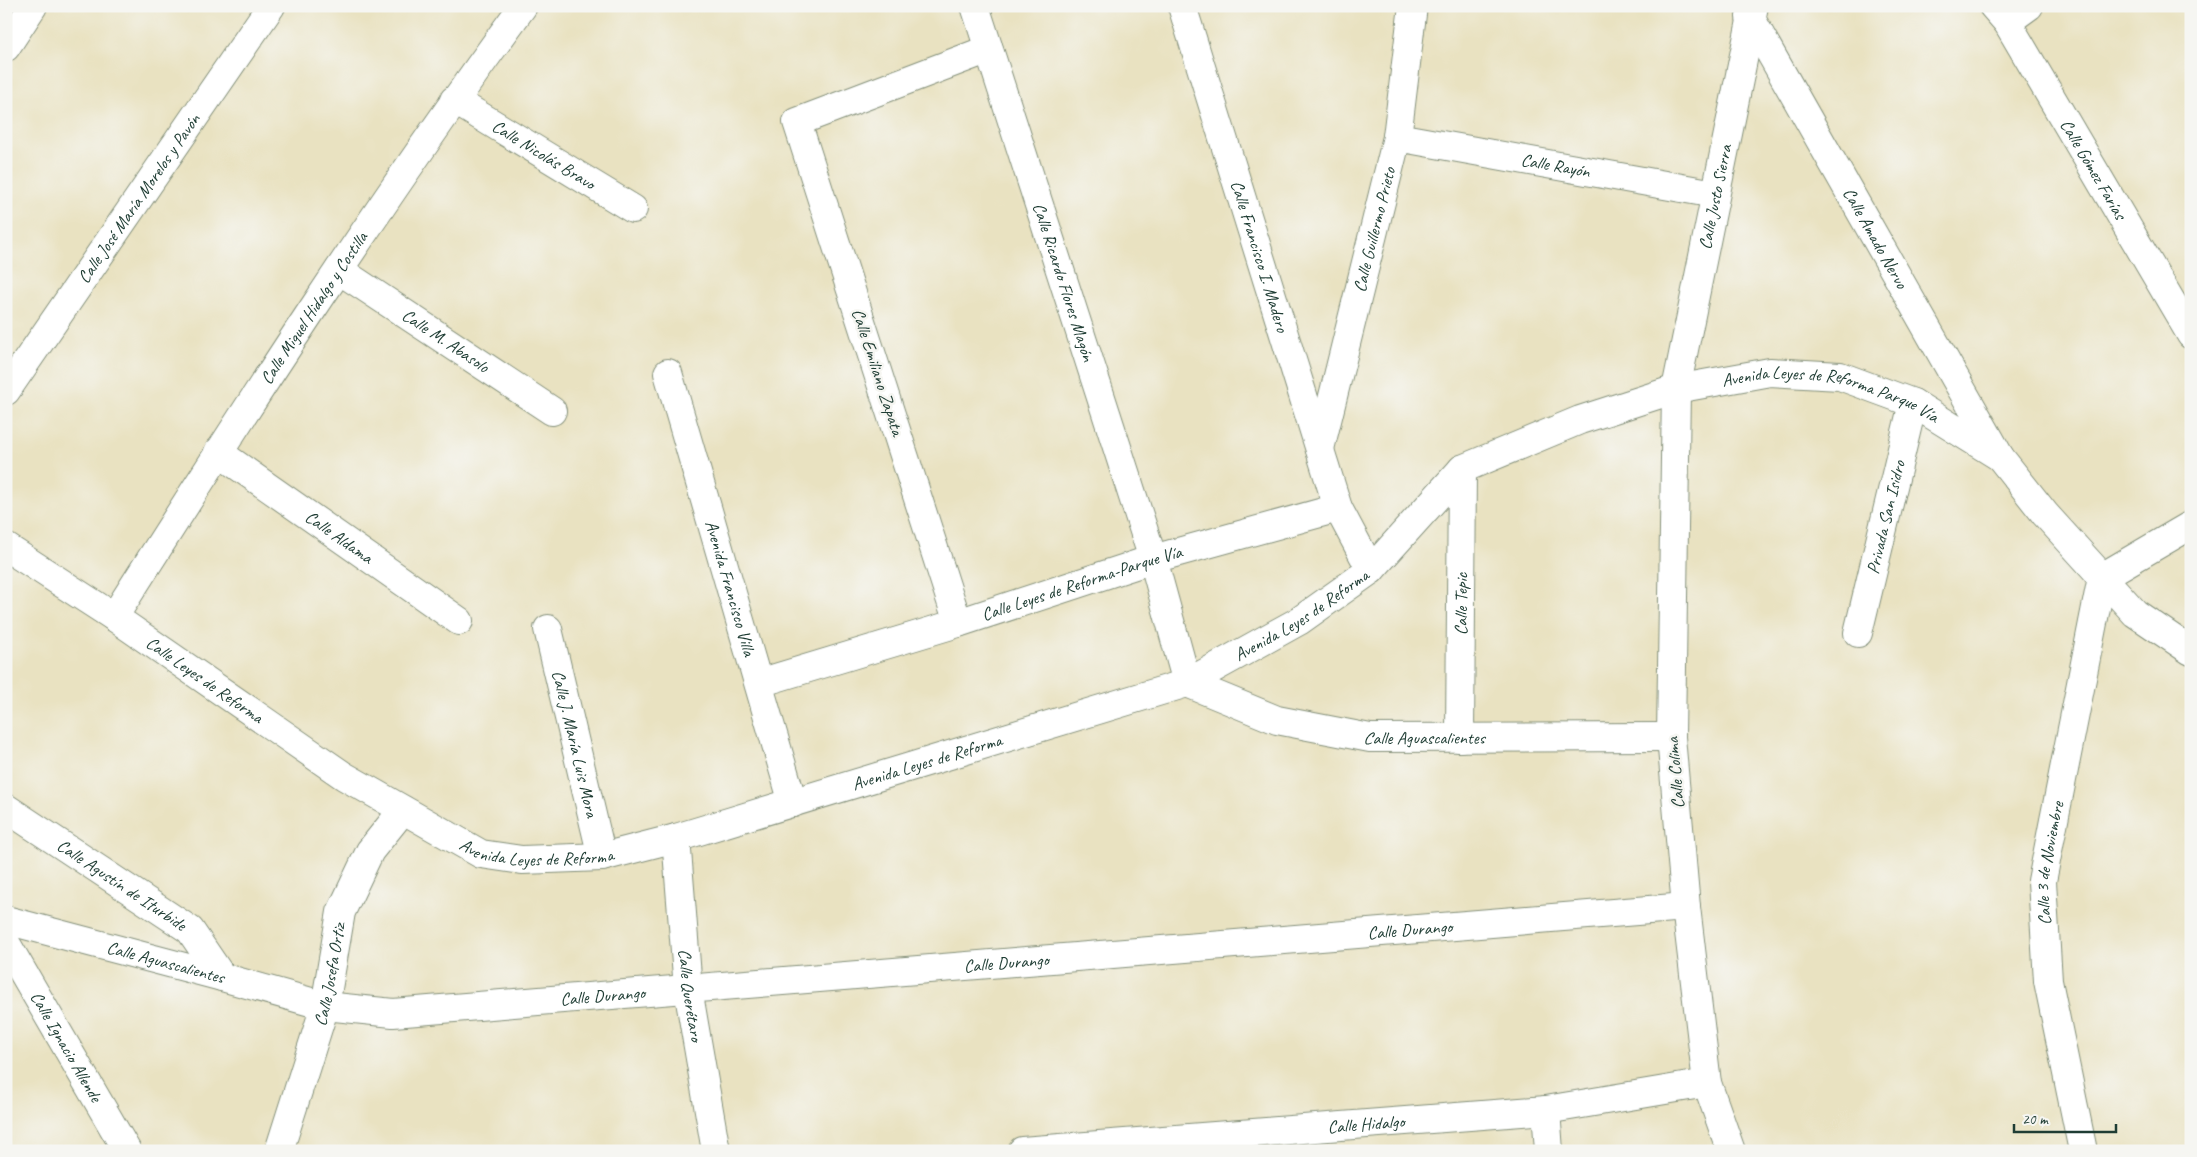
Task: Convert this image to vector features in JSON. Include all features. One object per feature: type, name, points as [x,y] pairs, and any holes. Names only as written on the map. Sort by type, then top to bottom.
[{"type":"street","points":[[6,47],[33,6]]},
{"type":"street","name":"Calle José María Morelos y Pavón","points":[[6,391],[271,6]]},
{"type":"street","name":"Calle Miguel Hidalgo y Costilla","points":[[114,617],[218,452],[339,270],[454,100],[523,6]]},
{"type":"street","name":"Calle Ricardo Flores Magón","points":[[974,6],[1153,558],[1187,683]]},
{"type":"street","name":"Calle Francisco I. Madero","points":[[1182,6],[1338,508]]},
{"type":"street","name":"Calle Guillermo Prieto","points":[[1320,449],[1397,137],[1413,6]]},
{"type":"street","points":[[2000,14],[2029,6]]},
{"type":"street","name":"Calle Justo Sierra","points":[[1676,389],[1752,12]]},
{"type":"street","name":"Calle Amado Nervo","points":[[1752,12],[2000,457]]},
{"type":"street","name":"Calle Gómez Farías","points":[[2000,14],[2191,335]]},
{"type":"street","name":"Calle Emiliano Zapata","points":[[958,623],[797,122],[989,49]]},
{"type":"street","name":"Calle Nicolás Bravo","points":[[454,100],[633,209]]},
{"type":"street","name":"Calle Rayón","points":[[1397,137],[1714,194]]},
{"type":"street","name":"Calle M. Abasolo","points":[[339,270],[552,411]]},
{"type":"street","name":"Avenida Leyes de Reforma Parque Vía","points":[[1414,525],[1462,469],[1580,420],[1676,389],[1770,372],[1840,376],[1913,403],[2000,457],[2045,514],[2135,613],[2191,651]]},
{"type":"street","name":"Avenida Francisco Villa","points":[[668,373],[793,803]]},
{"type":"street","name":"Calle Colima","points":[[1676,389],[1671,737],[1686,907],[1707,1083],[1732,1151]]},
{"type":"street","name":"Privada San Isidro","points":[[1858,633],[1913,403]]},
{"type":"street","name":"Calle Aldama","points":[[218,452],[459,621]]},
{"type":"street","name":"Calle Tepic","points":[[1460,738],[1462,469]]},
{"type":"street","points":[[1338,508],[1370,570]]},
{"type":"street","name":"Calle Leyes de Reforma-Parque Vía","points":[[758,683],[958,623],[1153,558],[1338,508]]},
{"type":"street","name":"Avenida Leyes de Reforma","points":[[403,810],[481,854],[522,860],[602,857],[676,838],[1187,683],[1299,621],[1370,570],[1414,525]]},
{"type":"street","points":[[2102,577],[2191,525]]},
{"type":"street","name":"Calle Leyes de Reforma","points":[[6,547],[114,617],[344,776],[403,810]]},
{"type":"street","name":"Calle 3 de Noviembre","points":[[2083,1151],[2048,982],[2042,881],[2102,577]]},
{"type":"street","name":"Calle J. María Luis Mora","points":[[548,629],[602,857]]},
{"type":"street","name":"Calle Aguascalientes","points":[[1187,683],[1277,720],[1370,738],[1671,737]]},
{"type":"street","name":"Calle Agustín de Iturbide","points":[[6,808],[190,930],[222,977]]},
{"type":"street","name":"Calle Josefa Ortiz","points":[[279,1151],[325,1006],[341,912],[370,851],[403,810]]},
{"type":"street","name":"Calle Querétaro","points":[[676,838],[688,989],[716,1151]]},
{"type":"street","name":"Calle Durango","points":[[325,1006],[393,1013],[1686,907]]},
{"type":"street","name":"Calle Aguascalientes","points":[[8,928],[222,977],[325,1006]]},
{"type":"street","name":"Calle Ignacio Allende","points":[[8,928],[127,1151]]},
{"type":"street","name":"Calle Hidalgo","points":[[1022,1151],[1546,1110],[1707,1083]]},
{"type":"street","points":[[1546,1110],[1550,1151]]}]
